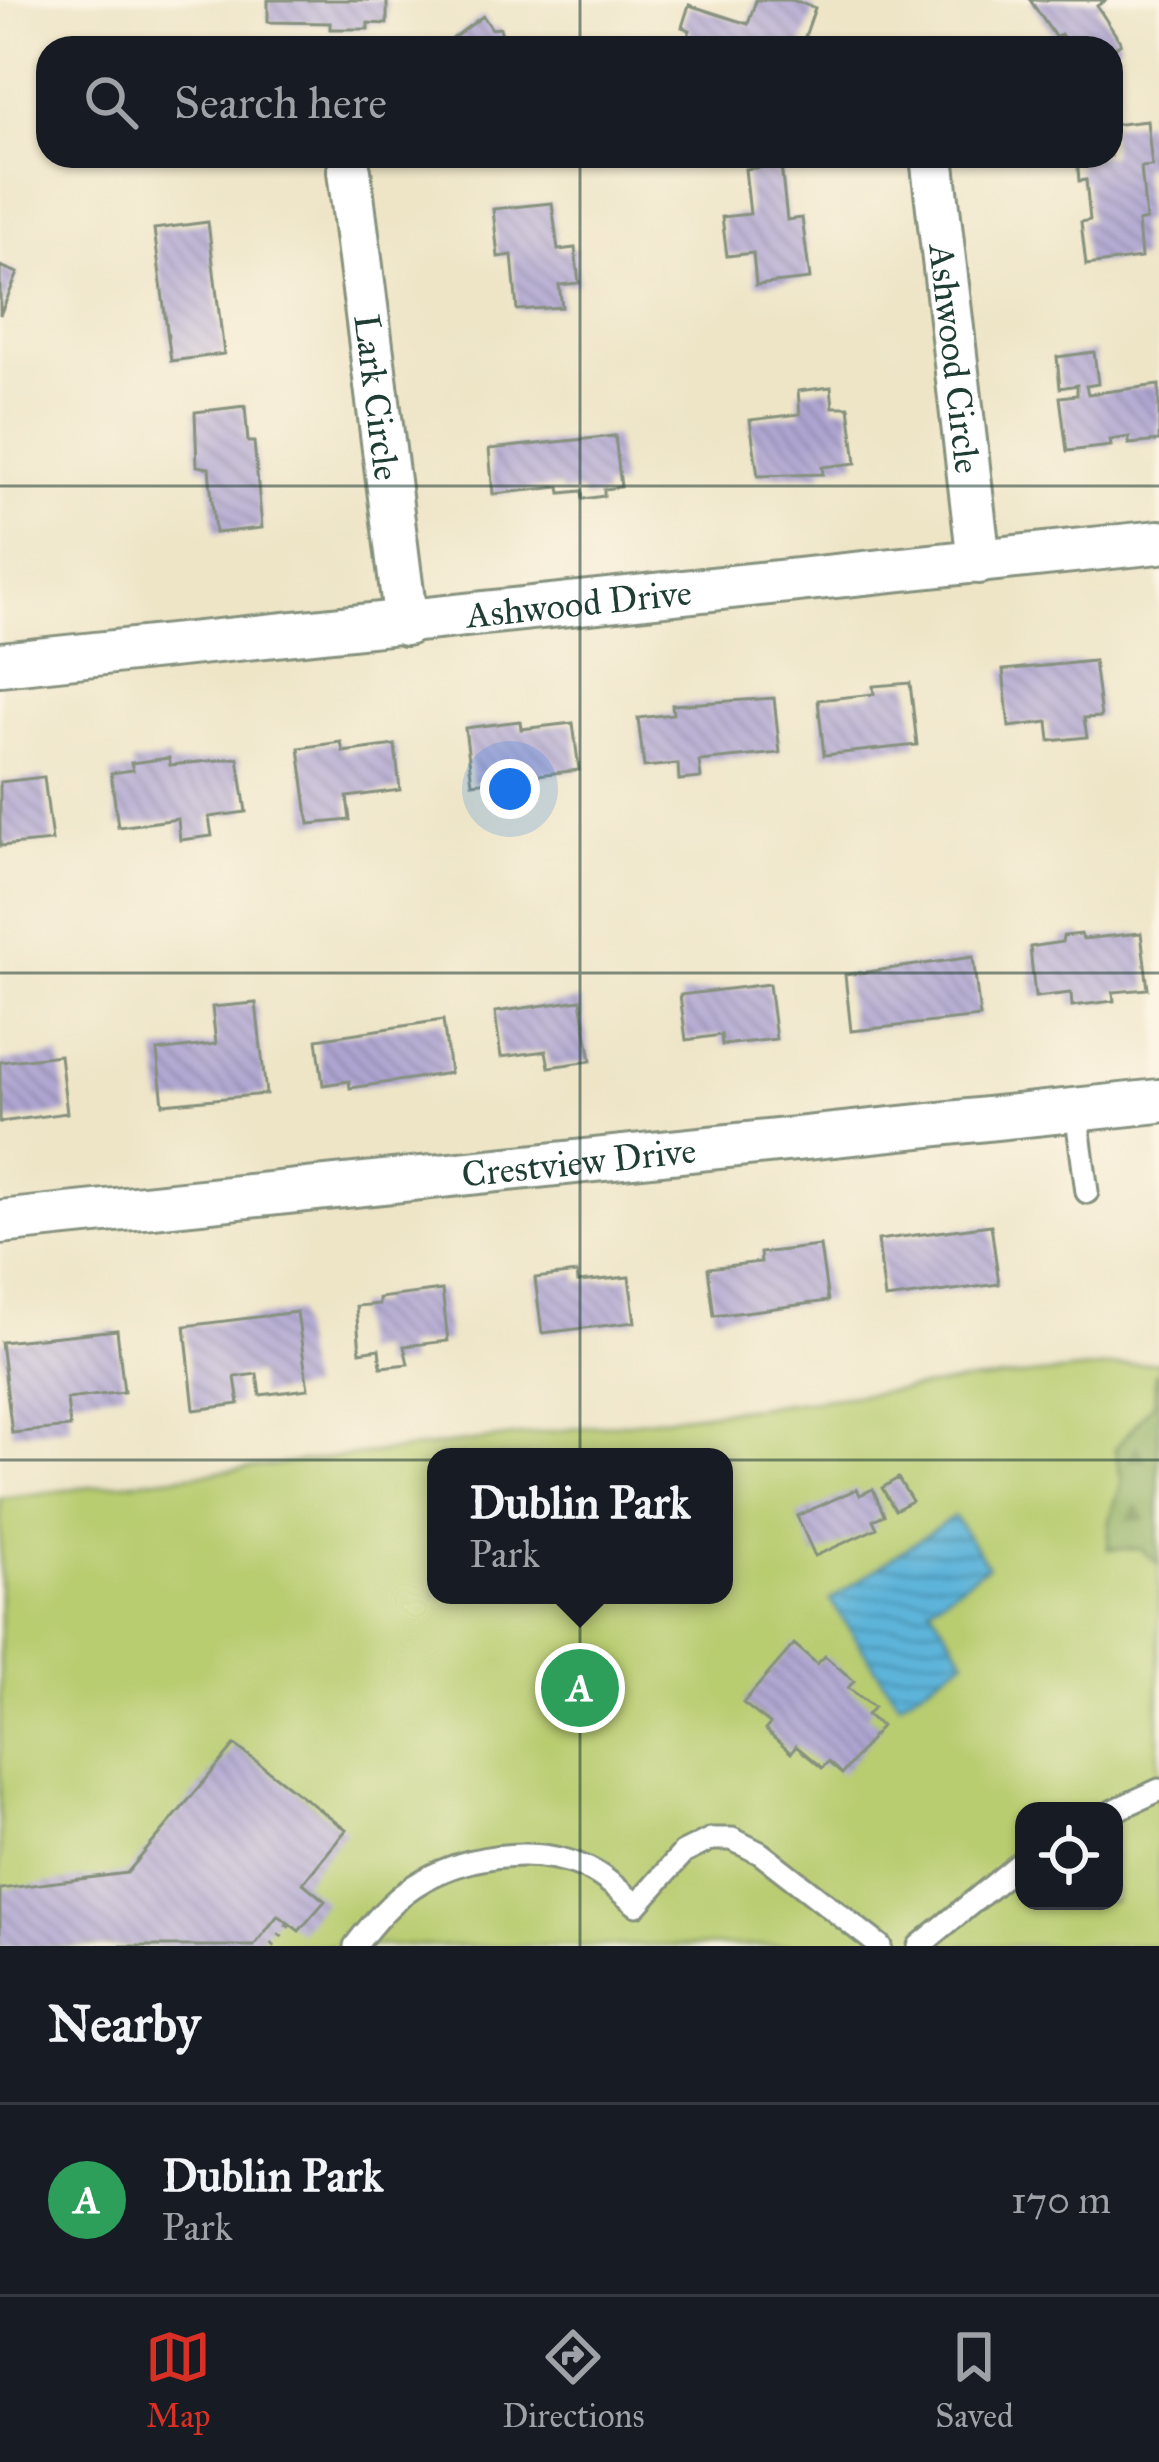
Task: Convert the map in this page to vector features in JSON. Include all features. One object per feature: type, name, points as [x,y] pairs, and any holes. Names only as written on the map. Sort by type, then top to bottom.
[{"type":"street","name":"Ashwood Circle","points":[[933,168],[979,562]]},
{"type":"street","name":"Lark Circle","points":[[349,171],[406,624]]},
{"type":"street","name":"Ashwood Drive","points":[[0,664],[1159,542]]},
{"type":"street","name":"Crestview Drive","points":[[0,1222],[1159,1101]]},
{"type":"lane","points":[[1076,1110],[1087,1192]]},
{"type":"lane","points":[[1123,1806],[1159,1790]]},
{"type":"lane","points":[[355,1946],[375,1920],[412,1887],[455,1867],[501,1857],[564,1860],[600,1875],[637,1905],[683,1852],[722,1838],[760,1853],[880,1946]]},
{"type":"lane","points":[[919,1946],[1015,1867]]},
{"type":"path","points":[[272,1946],[289,1924]]},
{"type":"green space","points":[[1159,1362],[1155,1401],[1115,1449],[1122,1482],[1110,1519],[1108,1548],[1141,1549],[1159,1564],[1159,1946],[0,1946],[0,1498]]},
{"type":"green space","points":[[1155,1374],[1159,1374],[1159,1564],[1141,1549],[1108,1549],[1110,1519],[1122,1482],[1115,1449],[1155,1401]]},
{"type":"water","points":[[954,1516],[988,1566],[930,1606],[965,1659],[899,1703],[830,1600]]},
{"type":"building","points":[[268,0],[387,0],[387,24],[330,29],[330,23],[268,22]]},
{"type":"building","points":[[756,0],[792,0],[815,8],[805,36],[688,36],[690,30],[682,27],[689,5],[748,24]]},
{"type":"building","points":[[1030,0],[1106,0],[1097,6],[1116,36],[1055,36]]},
{"type":"building","points":[[483,16],[492,29],[500,28],[502,36],[456,36]]},
{"type":"building","points":[[1147,121],[1152,166],[1141,167],[1146,220],[1138,222],[1141,258],[1086,265],[1081,222],[1090,220],[1086,180],[1079,181],[1078,168],[1123,168],[1123,124]]},
{"type":"building","points":[[781,168],[787,220],[802,218],[810,279],[756,285],[753,253],[727,256],[722,217],[750,214],[745,169]]},
{"type":"building","points":[[552,203],[558,250],[575,248],[579,283],[559,285],[562,307],[517,310],[512,255],[498,257],[493,209]]},
{"type":"building","points":[[208,222],[224,354],[171,361],[154,229]]},
{"type":"building","points":[[0,266],[18,273],[0,315]]},
{"type":"building","points":[[1094,352],[1098,384],[1086,386],[1088,394],[1159,385],[1159,441],[1129,444],[1129,437],[1110,440],[1111,446],[1067,451],[1060,397],[1077,395],[1077,385],[1060,388],[1057,357]]},
{"type":"building","points":[[831,387],[833,407],[849,407],[856,463],[822,467],[823,474],[758,476],[750,420],[800,414],[798,391]]},
{"type":"building","points":[[245,406],[248,442],[254,442],[262,528],[215,533],[209,468],[197,466],[195,412]]},
{"type":"building","points":[[615,436],[621,487],[604,489],[604,496],[583,499],[582,491],[561,493],[560,487],[493,494],[489,449]]},
{"type":"building","points":[[1094,661],[1101,717],[1084,718],[1087,737],[1050,741],[1048,722],[1009,727],[1003,670]]},
{"type":"building","points":[[910,683],[917,745],[824,755],[818,700],[874,694],[873,686]]},
{"type":"building","points":[[774,698],[780,753],[699,761],[701,778],[679,780],[678,764],[644,767],[638,718],[673,714],[672,705]]},
{"type":"building","points":[[520,721],[521,729],[573,723],[579,770],[472,783],[465,728]]},
{"type":"building","points":[[341,742],[343,752],[395,745],[400,790],[347,797],[350,820],[309,824],[299,748]]},
{"type":"building","points":[[169,758],[170,765],[238,758],[246,812],[209,817],[212,836],[180,840],[178,819],[118,827],[111,773],[133,770],[131,763]]},
{"type":"building","points":[[44,777],[52,841],[0,846],[0,782]]},
{"type":"building","points":[[1141,933],[1148,989],[1113,992],[1114,1001],[1072,1006],[1071,993],[1035,997],[1030,947],[1062,942],[1063,936],[1081,934],[1083,939]]},
{"type":"building","points":[[973,957],[980,1017],[851,1031],[845,975]]},
{"type":"building","points":[[769,984],[776,1039],[722,1045],[721,1035],[686,1040],[680,995]]},
{"type":"building","points":[[581,1000],[591,1061],[549,1067],[546,1051],[501,1057],[495,1012]]},
{"type":"building","points":[[256,1003],[266,1094],[163,1104],[157,1051],[216,1044],[212,1007]]},
{"type":"building","points":[[443,1020],[450,1073],[350,1088],[349,1081],[323,1085],[317,1039]]},
{"type":"building","points":[[60,1055],[67,1113],[0,1122],[0,1062]]},
{"type":"building","points":[[991,1225],[999,1284],[885,1299],[878,1240]]},
{"type":"building","points":[[820,1246],[828,1301],[714,1316],[708,1268],[761,1262],[760,1253]]},
{"type":"building","points":[[577,1273],[578,1282],[629,1277],[635,1322],[542,1333],[535,1278]]},
{"type":"building","points":[[442,1290],[448,1341],[404,1346],[408,1364],[381,1367],[379,1349],[360,1352],[356,1306],[379,1304],[379,1298]]},
{"type":"building","points":[[297,1312],[308,1389],[260,1395],[257,1374],[235,1377],[239,1404],[194,1410],[185,1326]]},
{"type":"building","points":[[117,1330],[124,1392],[67,1399],[70,1427],[12,1433],[1,1342]]},
{"type":"building","points":[[898,1478],[912,1501],[895,1510],[882,1488]]},
{"type":"building","points":[[857,1489],[860,1495],[873,1489],[884,1515],[873,1520],[877,1528],[815,1556],[797,1516]]},
{"type":"building","points":[[794,1644],[817,1664],[825,1656],[854,1681],[848,1688],[874,1707],[867,1715],[881,1726],[842,1774],[828,1762],[822,1768],[796,1746],[791,1753],[765,1730],[770,1724],[743,1703]]},
{"type":"building","points":[[235,1745],[346,1830],[303,1883],[325,1901],[299,1931],[278,1915],[254,1946],[0,1946],[0,1889],[127,1873]]},
{"type":"place","name":"Dublin Park","points":[[580,1688]]}]
